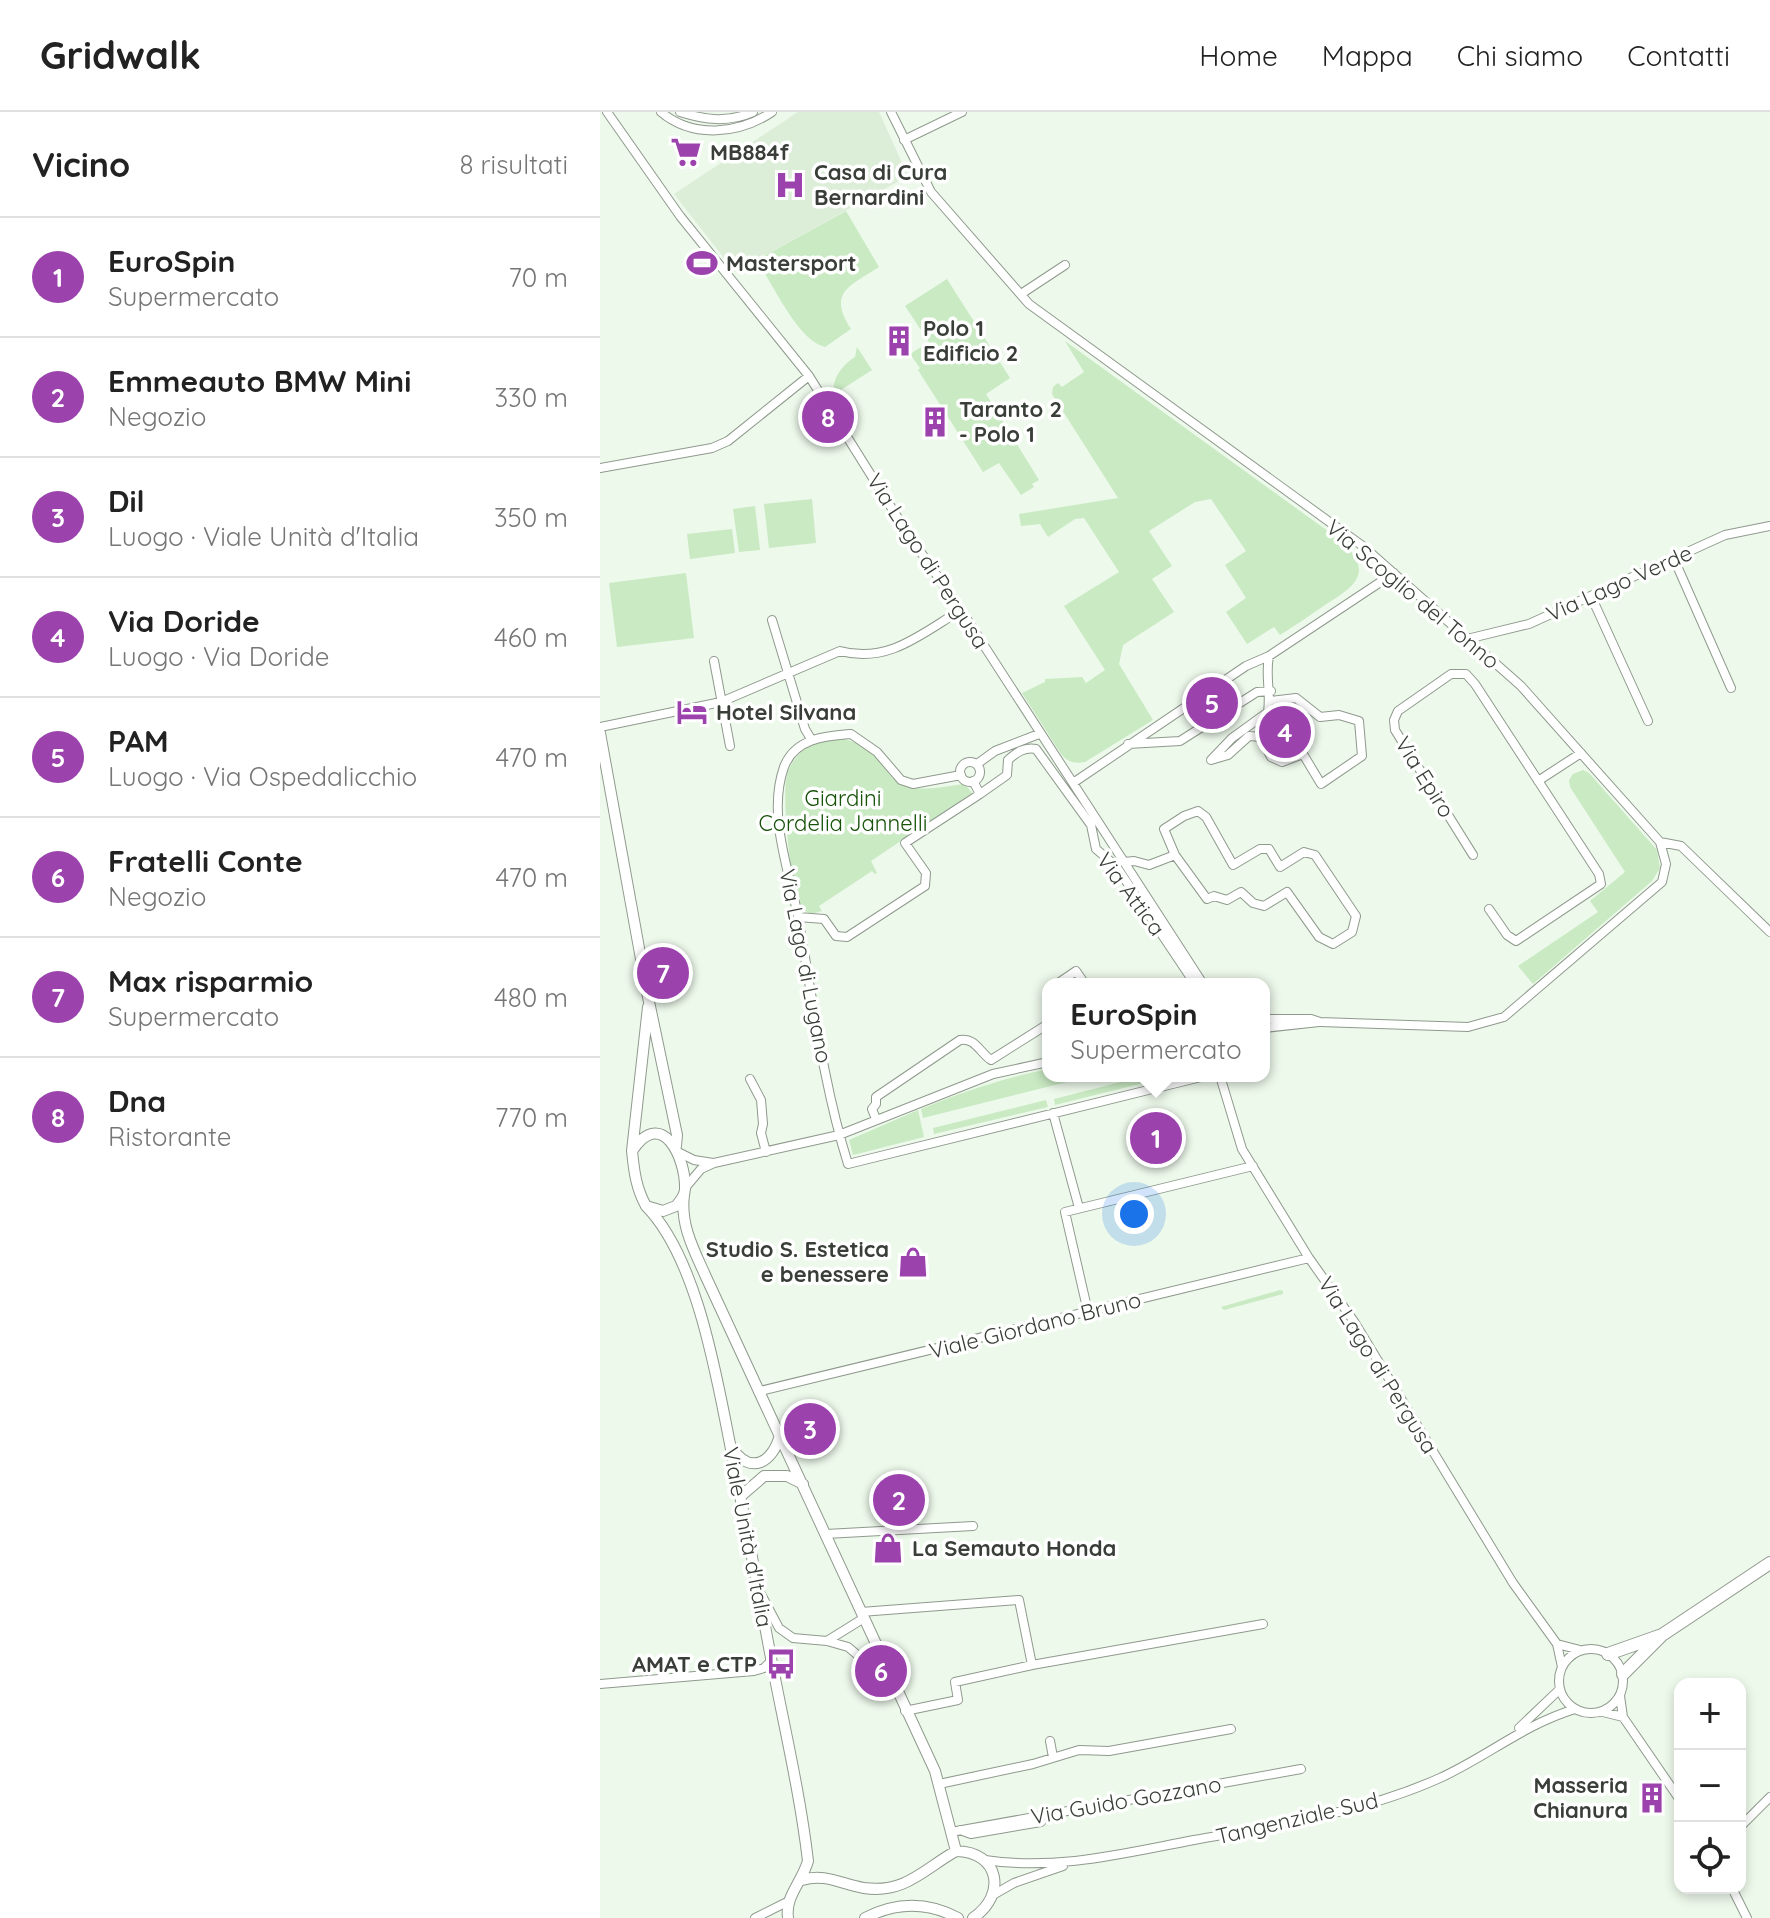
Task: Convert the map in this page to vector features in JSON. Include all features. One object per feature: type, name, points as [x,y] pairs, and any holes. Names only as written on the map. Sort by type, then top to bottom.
[{"type":"highway","points":[[1623,1674],[1662,1635],[1770,1563]]},
{"type":"highway","points":[[1608,1654],[1662,1635]]},
{"type":"main road","name":"Viale Unità d'Italia","points":[[600,733],[677,1135],[686,1232],[935,1771],[956,1831],[956,1851]]},
{"type":"main road","name":"Viale Unità d'Italia","points":[[649,997],[632,1151],[638,1191],[667,1235],[690,1283],[710,1346],[759,1590],[808,1861],[802,1880],[787,1902]]},
{"type":"main road","points":[[632,1151],[647,1135],[657,1134],[667,1137],[677,1149]]},
{"type":"main road","points":[[646,1206],[663,1211],[676,1206],[684,1192]]},
{"type":"main road","points":[[731,1447],[743,1460],[754,1464],[774,1454],[780,1435]]},
{"type":"main road","points":[[741,1496],[759,1479],[769,1475],[787,1476],[803,1484]]},
{"type":"main road","points":[[802,1880],[816,1875],[867,1888],[893,1887],[928,1872],[956,1851],[967,1851],[985,1860],[993,1872],[993,1895],[985,1910],[973,1918]]},
{"type":"main road","points":[[787,1902],[788,1918]]},
{"type":"main road","points":[[865,1918],[883,1910],[918,1905],[958,1918]]},
{"type":"street","points":[[609,115],[620,112]]},
{"type":"street","points":[[661,112],[670,120],[695,129],[722,131],[743,127],[772,112]]},
{"type":"street","points":[[680,112],[720,120],[739,118],[753,112]]},
{"type":"street","name":"Via Scoglio del Tonno","points":[[891,112],[931,192],[1047,319],[1364,547],[1521,686],[1660,842]]},
{"type":"street","points":[[904,140],[962,112]]},
{"type":"street","name":"Via Lago di Pergusa","points":[[609,115],[680,216],[809,376],[906,531],[961,610],[1199,978]]},
{"type":"street","points":[[695,129],[697,117]]},
{"type":"street","points":[[1021,294],[1065,265]]},
{"type":"street","points":[[600,468],[712,448],[728,441],[809,376]]},
{"type":"street","name":"Via Lago Verde","points":[[1467,639],[1529,624],[1725,535],[1770,526]]},
{"type":"street","points":[[1674,559],[1731,688]]},
{"type":"street","points":[[1073,783],[1246,666],[1269,656],[1394,573]]},
{"type":"street","points":[[1591,596],[1648,721]]},
{"type":"street","points":[[600,727],[721,702],[840,651],[860,657],[894,650],[961,610]]},
{"type":"street","points":[[772,620],[811,739],[851,734],[877,752],[901,780],[913,784],[961,775]]},
{"type":"street","points":[[1128,744],[1180,741],[1257,692],[1270,696],[1296,698],[1320,717],[1339,715],[1359,721],[1362,756],[1321,784],[1303,754],[1282,762],[1271,757],[1261,737],[1249,736],[1228,755],[1211,760],[1232,738],[1268,712],[1270,696],[1266,671],[1269,656]]},
{"type":"street","points":[[714,661],[730,746]]},
{"type":"street","name":"Via Epiro","points":[[1473,855],[1395,730],[1394,720],[1398,711],[1451,674],[1466,674],[1538,781]]},
{"type":"street","points":[[977,764],[995,751],[1039,734]]},
{"type":"street","name":"Via Lago di Lugano","points":[[811,739],[785,764],[778,796],[780,831],[843,1165],[1053,1113]]},
{"type":"street","name":"Via Attica","points":[[798,917],[824,919],[836,936],[847,937],[925,886],[926,873],[905,843],[1007,775],[1008,760],[1018,752],[1036,749],[1091,825],[1096,849],[1116,866],[1191,978]]},
{"type":"street","points":[[1489,909],[1507,935],[1516,941],[1601,884],[1599,874],[1538,781],[1581,753]]},
{"type":"street","points":[[964,763],[977,764],[980,773],[973,781],[967,781],[960,769],[964,763]]},
{"type":"street","points":[[973,781],[980,794]]},
{"type":"street","points":[[1198,811],[1206,817],[1233,865],[1260,849],[1269,849],[1280,867],[1304,852],[1315,855],[1356,916],[1352,932],[1333,944],[1319,937],[1287,892],[1264,906],[1253,903],[1241,892],[1227,900],[1214,896],[1207,899],[1175,855],[1164,829],[1198,811]]},
{"type":"street","points":[[1096,849],[1110,841]]},
{"type":"street","points":[[1270,1019],[1468,1027],[1504,1017],[1662,882],[1666,864],[1660,842],[1681,846],[1770,932]]},
{"type":"street","points":[[1124,862],[1149,865],[1175,855]]},
{"type":"street","points":[[1066,978],[1076,971],[1081,978]]},
{"type":"street","points":[[1270,1028],[1320,1022]]},
{"type":"street","points":[[876,1119],[872,1109],[876,1097],[960,1040],[974,1042],[981,1054],[991,1060],[1042,1028]]},
{"type":"street","points":[[684,1192],[701,1169],[714,1163],[839,1135],[993,1074],[1042,1063]]},
{"type":"street","points":[[750,1079],[761,1100],[761,1133],[766,1152]]},
{"type":"street","points":[[1079,1208],[1053,1113],[1180,1082]]},
{"type":"street","name":"Via Lago di Pergusa","points":[[1222,1082],[1242,1149],[1309,1258],[1355,1323],[1513,1583],[1557,1644],[1562,1667]]},
{"type":"street","points":[[677,1149],[694,1160],[714,1163]]},
{"type":"street","points":[[1088,1312],[1065,1212],[1253,1166]]},
{"type":"street","name":"Viale Giordano Bruno","points":[[760,1391],[1309,1258]]},
{"type":"street","points":[[826,1534],[973,1526]]},
{"type":"street","points":[[759,1590],[779,1628],[793,1638],[827,1641],[848,1647],[867,1663],[884,1662]]},
{"type":"street","points":[[827,1641],[863,1615],[1019,1600],[1032,1665]]},
{"type":"street","points":[[905,1711],[958,1700],[955,1682],[1032,1665],[1263,1624]]},
{"type":"street","points":[[1557,1644],[1581,1650],[1600,1650],[1615,1659],[1623,1674],[1620,1695],[1623,1717],[1674,1791]]},
{"type":"street","points":[[1581,1650],[1562,1667],[1560,1689],[1568,1704],[1583,1713],[1602,1712],[1623,1717]]},
{"type":"street","points":[[600,1684],[754,1671],[764,1668],[771,1661]]},
{"type":"street","name":"Tangenziale Sud","points":[[1510,1737],[1560,1689]]},
{"type":"street","points":[[1602,1712],[1620,1695]]},
{"type":"street","name":"Tangenziale Sud","points":[[993,1895],[1014,1883],[1071,1863],[1299,1822],[1367,1805],[1442,1777],[1546,1718],[1575,1709]]},
{"type":"street","points":[[939,1784],[1033,1764],[1079,1750],[1109,1751],[1231,1729]]},
{"type":"street","points":[[1050,1741],[1053,1757]]},
{"type":"street","name":"Via Guido Gozzano","points":[[956,1831],[1301,1769]]},
{"type":"street","points":[[1745,1822],[1770,1797]]},
{"type":"street","points":[[956,1831],[971,1834],[1041,1822]]},
{"type":"street","name":"Tangenziale Sud","points":[[985,1860],[1014,1864],[1071,1863]]},
{"type":"street","points":[[1735,1894],[1747,1918]]},
{"type":"street","points":[[755,1918],[787,1902]]},
{"type":"shaded area","name":"Casa di Cura Bernardini","points":[[798,112],[879,112],[908,176],[735,272],[674,194]]},
{"type":"green space","points":[[846,211],[879,267],[845,291],[841,306],[851,329],[825,347],[815,343],[796,323],[757,260]]},
{"type":"green space","points":[[947,279],[1010,378],[986,394],[1039,480],[1021,495],[999,463],[983,472],[910,354],[929,342],[905,306]]},
{"type":"green space","points":[[1065,341],[1343,542],[1353,553],[1359,572],[1351,587],[1285,632],[1280,635],[1274,627],[1247,644],[1226,612],[1246,598],[1225,565],[1246,551],[1211,499],[1195,502],[1149,531],[1172,566],[1152,579],[1174,612],[1123,645],[1119,664],[1153,720],[1085,762],[1078,763],[1069,761],[1061,754],[1022,693],[1045,682],[1045,679],[1082,677],[1086,683],[1105,670],[1064,606],[1119,572],[1084,518],[1075,519],[1048,537],[1040,524],[1021,526],[1019,514],[1118,498],[1052,394],[1053,387],[1058,383],[1062,387],[1084,372]]},
{"type":"green space","points":[[857,347],[872,370],[833,395],[836,378],[855,357]]},
{"type":"green space","points":[[812,499],[816,543],[769,548],[764,504]]},
{"type":"green space","points":[[755,506],[760,550],[739,552],[733,509]]},
{"type":"green space","points":[[732,529],[735,553],[690,559],[687,534]]},
{"type":"green space","points":[[686,573],[694,638],[617,647],[609,583]]},
{"type":"green space","name":"Giardini Cordelia Jannelli","points":[[840,738],[866,748],[903,785],[937,788],[965,784],[972,793],[871,861],[877,873],[872,871],[819,906],[822,911],[810,913],[799,902],[791,869],[786,778],[792,763],[805,749]]},
{"type":"green space","points":[[1583,770],[1657,850],[1660,868],[1652,881],[1533,984],[1518,966],[1598,912],[1590,901],[1625,872],[1570,787],[1569,780],[1573,774]]},
{"type":"green space","points":[[1042,1070],[1042,1082],[1067,1082],[923,1118],[921,1109],[999,1081]]},
{"type":"green space","points":[[1121,1082],[1148,1082],[1055,1105],[1054,1099]]},
{"type":"green space","points":[[1046,1100],[1048,1107],[934,1134],[933,1128]]},
{"type":"green space","points":[[918,1110],[924,1137],[853,1155],[849,1140]]},
{"type":"green space","points":[[1280,1290],[1283,1294],[1224,1310],[1221,1307]]},
{"type":"place","name":"MB884f","points":[[686,152]]},
{"type":"place","name":"Casa di Cura Bernardini","points":[[790,185]]},
{"type":"place","name":"Mastersport","points":[[702,263]]},
{"type":"place","name":"Polo 1 Edificio 2","points":[[899,341]]},
{"type":"place","name":"Dna","points":[[828,417]]},
{"type":"place","name":"Taranto 2 - Polo 1","points":[[935,422]]},
{"type":"place","name":"PAM","points":[[1212,703]]},
{"type":"place","name":"Hotel Silvana","points":[[692,712]]},
{"type":"place","name":"Via Doride","points":[[1285,732]]},
{"type":"place","name":"Max risparmio","points":[[663,973]]},
{"type":"place","name":"EuroSpin","points":[[1156,1138]]},
{"type":"place","name":"Studio S. Estetica e benessere","points":[[913,1262]]},
{"type":"place","name":"Dil","points":[[810,1429]]},
{"type":"place","name":"Emmeauto BMW Mini","points":[[899,1500]]},
{"type":"place","name":"La Semauto Honda","points":[[888,1548]]},
{"type":"place","name":"AMAT e CTP","points":[[781,1664]]},
{"type":"place","name":"Fratelli Conte","points":[[881,1671]]},
{"type":"place","name":"Masseria Chianura","points":[[1652,1798]]}]
